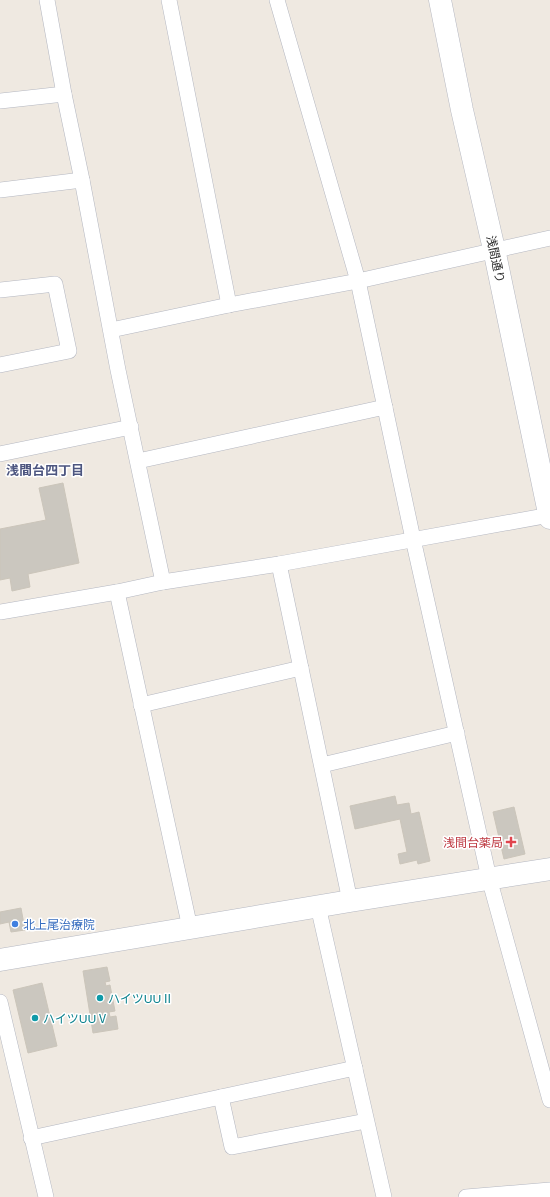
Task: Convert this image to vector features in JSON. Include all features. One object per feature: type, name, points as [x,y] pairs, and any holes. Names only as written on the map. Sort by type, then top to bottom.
[{"type":"street","points":[[47,0],[64,94],[111,330],[163,582]]},
{"type":"street","points":[[168,0],[230,305]]},
{"type":"street","points":[[277,0],[358,281],[413,539],[489,878],[550,1100]]},
{"type":"street","name":"浅間通り","points":[[440,0],[462,110],[494,250],[550,516]]},
{"type":"street","points":[[0,101],[64,94]]},
{"type":"street","points":[[0,190],[82,180]]},
{"type":"street","points":[[111,330],[230,305],[358,281],[550,238]]},
{"type":"street","points":[[0,290],[55,284],[69,351],[0,365]]},
{"type":"street","points":[[138,461],[385,407]]},
{"type":"street","points":[[0,454],[131,427]]},
{"type":"street","points":[[0,612],[117,592],[163,582],[279,564],[413,539],[550,516]]},
{"type":"street","points":[[279,564],[350,901]]},
{"type":"street","points":[[117,592],[190,928]]},
{"type":"street","points":[[141,705],[301,668]]},
{"type":"street","points":[[322,766],[457,734]]},
{"type":"street","points":[[0,960],[318,906],[550,869]]},
{"type":"street","points":[[318,906],[384,1197]]},
{"type":"street","points":[[0,1002],[46,1197]]},
{"type":"street","points":[[31,1138],[355,1068]]},
{"type":"street","points":[[221,1097],[232,1147],[366,1121]]},
{"type":"street","points":[[467,1197],[550,1190]]},
{"type":"building","points":[[63,483],[79,563],[28,574],[30,587],[12,591],[10,578],[0,580],[0,529],[46,520],[39,488]]},
{"type":"building","points":[[395,796],[397,805],[409,803],[411,814],[419,812],[430,861],[418,864],[417,860],[400,864],[398,854],[407,852],[400,819],[355,829],[350,806]]},
{"type":"building","points":[[514,807],[525,854],[504,859],[493,812]]},
{"type":"building","points":[[21,908],[25,930],[11,932],[9,922],[0,924],[0,912]]},
{"type":"building","name":"ハイツUUⅡ","points":[[107,967],[110,981],[105,982],[106,986],[110,985],[115,1011],[109,1012],[110,1017],[116,1016],[118,1029],[93,1033],[83,971]]},
{"type":"building","name":"ハイツUUⅤ","points":[[42,983],[57,1046],[28,1053],[13,990]]},
{"type":"place","name":"浅間台薬局","points":[[511,842]]},
{"type":"place","name":"北上尾治療院","points":[[15,924]]},
{"type":"place","name":"ハイツUUⅡ","points":[[100,998]]},
{"type":"place","name":"ハイツUUⅤ","points":[[35,1018]]},
{"type":"district","name":"浅間台四丁目","points":[[45,470]]}]
